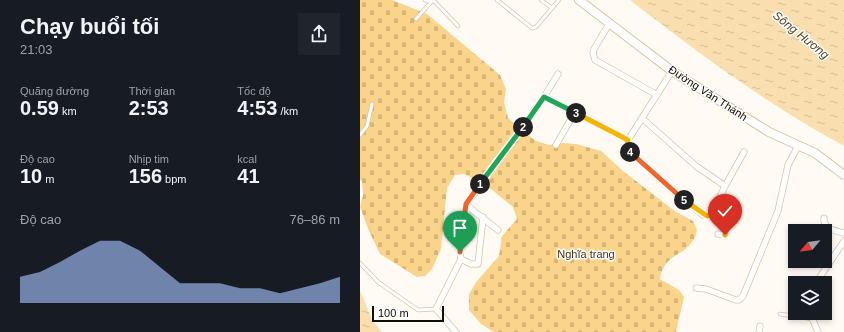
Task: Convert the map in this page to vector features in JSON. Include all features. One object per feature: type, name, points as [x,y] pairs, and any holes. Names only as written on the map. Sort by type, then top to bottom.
[{"type":"main road","name":"Đường Văn Thánh","points":[[579,0],[672,71],[769,132],[815,153],[844,175]]},
{"type":"street","points":[[609,24],[594,49],[593,54],[595,60],[657,95]]},
{"type":"street","points":[[672,71],[643,119],[628,140],[627,149],[658,178],[703,214],[707,216],[712,214],[729,221],[725,235],[718,234]]},
{"type":"street","points":[[456,332],[436,309],[461,259],[460,252],[466,204],[544,97],[558,74]]},
{"type":"street","points":[[544,97],[628,140]]},
{"type":"street","points":[[556,145],[575,112]]},
{"type":"street","points":[[643,119],[696,166],[725,186]]},
{"type":"street","points":[[696,288],[706,289],[736,300],[741,299],[778,211],[788,165],[798,146]]},
{"type":"street","points":[[712,214],[725,186],[744,152]]},
{"type":"street","points":[[466,204],[498,230]]},
{"type":"street","points":[[461,259],[471,264],[478,264],[483,217]]},
{"type":"street","points":[[824,218],[823,222],[826,226],[844,233]]},
{"type":"street","points":[[821,276],[844,241]]},
{"type":"street","points":[[812,320],[818,332]]},
{"type":"lane","points":[[425,0],[432,1],[458,26]]},
{"type":"lane","points":[[497,0],[532,28],[536,27],[559,0]]},
{"type":"lane","points":[[541,0],[552,8]]},
{"type":"lane","points":[[416,19],[432,1]]},
{"type":"lane","points":[[360,135],[367,126],[372,104]]},
{"type":"lane","points":[[360,263],[378,282],[418,310],[436,309]]},
{"type":"lane","points":[[780,314],[788,315]]},
{"type":"green space","name":"Nghĩa trang","points":[[360,0],[392,0],[427,14],[500,75],[506,89],[504,102],[508,118],[519,128],[536,141],[549,145],[563,143],[576,144],[601,151],[623,171],[676,212],[693,221],[697,230],[694,239],[688,247],[669,260],[662,271],[660,279],[679,290],[684,297],[676,332],[494,332],[481,324],[469,310],[469,294],[477,281],[499,256],[502,236],[517,219],[513,207],[486,185],[464,174],[455,175],[447,188],[441,249],[432,269],[425,276],[417,277],[380,254],[360,207],[363,195],[362,182],[360,179]]},
{"type":"water","name":"Sông Hương","points":[[630,0],[844,0],[844,146],[788,113],[734,78]]},
{"type":"water","points":[[360,291],[373,321],[382,332],[360,332]]},
{"type":"route","points":[[460,252],[466,204],[544,97],[628,140],[627,149],[677,195],[703,214],[707,216],[712,214],[729,221],[725,235]]}]
